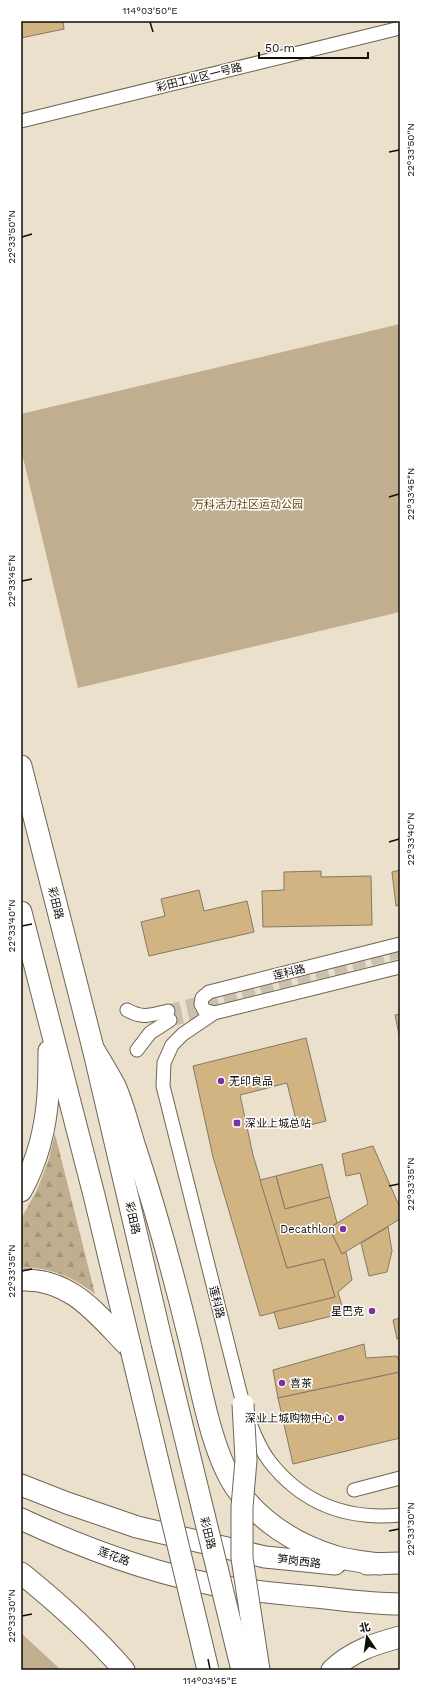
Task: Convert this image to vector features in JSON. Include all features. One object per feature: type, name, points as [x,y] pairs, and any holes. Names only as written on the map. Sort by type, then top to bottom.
[{"type":"main road","name":"彩田路","points":[[21,766],[93,1048],[162,1343],[242,1670]]},
{"type":"main road","points":[[21,912],[94,1195],[208,1670]]},
{"type":"main road","points":[[21,1191],[35,1159],[43,1128],[48,1094],[50,1026]]},
{"type":"main road","points":[[93,1048],[115,1087],[146,1181],[175,1281],[212,1429],[220,1454],[236,1487],[264,1518],[280,1531],[298,1541],[335,1556],[390,1564]]},
{"type":"main road","points":[[21,1280],[53,1285],[79,1297],[101,1316],[131,1349]]},
{"type":"main road","points":[[243,1404],[246,1460],[242,1507],[242,1558],[259,1670]]},
{"type":"main road","name":"笋岗西路","points":[[21,1485],[137,1528],[265,1557],[324,1564],[390,1564]]},
{"type":"main road","name":"莲花路","points":[[21,1519],[167,1574],[211,1584],[261,1592],[376,1604],[400,1604]]},
{"type":"main road","points":[[21,1573],[72,1616],[104,1647],[124,1670]]},
{"type":"main road","points":[[332,1670],[345,1658],[376,1643],[400,1637]]},
{"type":"street","name":"彩田工业区一号路","points":[[21,121],[400,28]]},
{"type":"street","name":"莲科路","points":[[214,1013],[204,1010],[201,1004],[202,998],[209,992],[400,944]]},
{"type":"street","name":"莲科路","points":[[400,967],[214,1013],[183,1034],[172,1045],[164,1063],[163,1086],[243,1404],[260,1446],[270,1462],[295,1488],[330,1508],[355,1515],[400,1515]]},
{"type":"street","points":[[127,1010],[137,1016],[169,1016],[136,1050]]},
{"type":"street","points":[[354,1490],[400,1478]]},
{"type":"green space","name":"万科活力社区运动公园","points":[[400,324],[400,612],[78,688],[21,449],[21,414]]},
{"type":"green space","points":[[55,1134],[95,1294],[78,1282],[61,1274],[42,1269],[21,1267],[21,1219],[37,1190],[48,1162]]},
{"type":"green space","points":[[21,1633],[61,1670],[21,1670]]},
{"type":"building","points":[[21,21],[63,21],[64,29],[21,38]]},
{"type":"building","points":[[400,870],[400,905],[396,906],[392,872]]},
{"type":"building","points":[[321,871],[321,877],[371,876],[372,925],[263,927],[262,891],[284,890],[284,872]]},
{"type":"building","points":[[199,890],[204,911],[247,901],[254,932],[149,956],[141,922],[165,916],[161,899]]},
{"type":"building","points":[[400,1014],[400,1039],[395,1015]]},
{"type":"building","points":[[306,1038],[326,1121],[298,1128],[287,1083],[240,1095],[253,1155],[287,1268],[324,1259],[335,1297],[260,1316],[213,1157],[193,1066]]},
{"type":"building","points":[[373,1146],[400,1208],[400,1219],[342,1254],[329,1228],[368,1204],[360,1173],[346,1176],[342,1154]]},
{"type":"building","points":[[322,1164],[330,1197],[285,1209],[276,1176]]},
{"type":"building","points":[[276,1176],[285,1209],[330,1197],[337,1223],[329,1228],[342,1254],[346,1252],[352,1280],[338,1292],[344,1313],[279,1329],[274,1312],[335,1297],[324,1259],[287,1268],[260,1180]]},
{"type":"building","points":[[388,1227],[392,1251],[387,1272],[369,1276],[361,1243]]},
{"type":"building","points":[[400,1318],[400,1338],[397,1339],[393,1320]]},
{"type":"building","points":[[364,1344],[366,1358],[397,1356],[400,1364],[400,1372],[278,1398],[273,1370]]},
{"type":"building","name":"深业上城购物中心","points":[[400,1372],[400,1438],[293,1464],[278,1398]]},
{"type":"tunnel","points":[[168,1011],[400,952]]},
{"type":"tunnel","points":[[170,1020],[215,1009]]},
{"type":"place","name":"无印良品","points":[[221,1081]]},
{"type":"place","name":"深业上城总站","points":[[237,1123]]},
{"type":"place","name":"Decathlon","points":[[343,1229]]},
{"type":"place","name":"星巴克","points":[[372,1311]]},
{"type":"place","name":"喜茶","points":[[282,1383]]},
{"type":"place","name":"深业上城购物中心","points":[[341,1418]]}]
